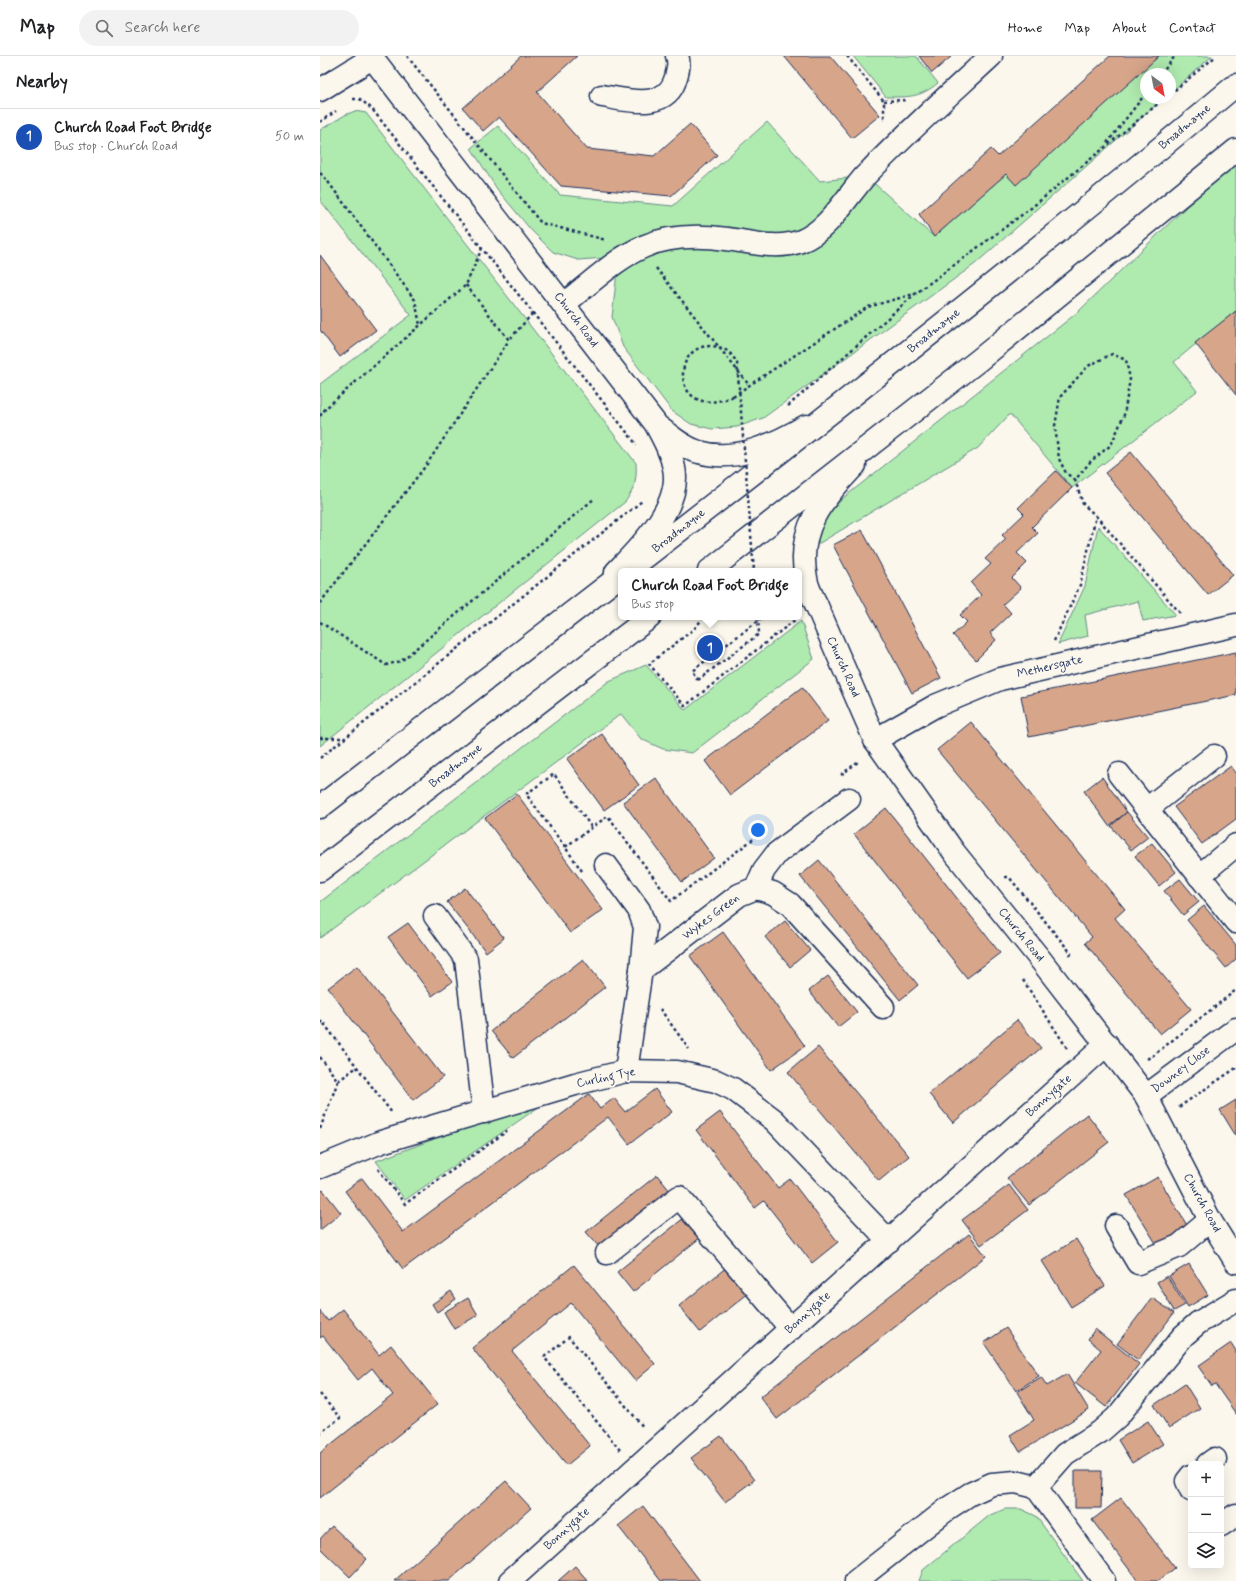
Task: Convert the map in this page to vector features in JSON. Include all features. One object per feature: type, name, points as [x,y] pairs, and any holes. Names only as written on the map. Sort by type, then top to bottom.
[{"type":"street","points":[[602,96],[641,103],[658,98],[669,90],[675,81],[678,70],[677,56]]},
{"type":"street","points":[[564,304],[625,256],[651,242],[681,236],[725,239],[773,246],[787,245],[803,240],[829,222],[866,176],[991,56]]},
{"type":"street","points":[[320,90],[372,57]]},
{"type":"street","name":"Church Road","points":[[372,57],[655,423],[669,449],[675,469],[671,499],[662,518],[620,568]]},
{"type":"street","name":"Broadmayne","points":[[630,568],[840,407],[1054,235],[1236,85]]},
{"type":"street","points":[[713,568],[878,440],[1071,286],[1236,150]]},
{"type":"street","points":[[655,423],[677,442],[698,452],[712,455],[733,454],[759,449],[797,431],[840,407]]},
{"type":"street","name":"Church Road","points":[[807,611],[806,580],[803,556],[804,540],[808,527],[822,503],[878,440]]},
{"type":"street","name":"Church Road","points":[[595,595],[618,570]]},
{"type":"street","points":[[320,807],[618,577]]},
{"type":"street","name":"Church Road","points":[[802,595],[807,611],[876,740],[954,852],[1107,1044],[1146,1096],[1210,1220],[1236,1262]]},
{"type":"street","name":"Broadmayne","points":[[320,870],[646,620]]},
{"type":"street","name":"Methersgate","points":[[876,740],[935,706],[1000,679],[1236,625]]},
{"type":"street","points":[[1147,809],[1214,756]]},
{"type":"street","points":[[1119,774],[1236,922]]},
{"type":"street","points":[[849,799],[777,853],[764,870],[756,888],[773,893],[790,904],[882,1007]]},
{"type":"street","points":[[1199,876],[1236,845]]},
{"type":"street","points":[[606,865],[639,910],[645,933],[626,1071]]},
{"type":"street","name":"Wykes Green","points":[[641,970],[739,896],[756,888]]},
{"type":"street","points":[[435,916],[466,959],[484,1112]]},
{"type":"street","name":"Downey Close","points":[[1146,1096],[1236,1029]]},
{"type":"street","name":"Bonnygate","points":[[510,1581],[1107,1044]]},
{"type":"street","name":"Curling Tye","points":[[320,1167],[381,1142],[575,1084],[626,1071],[650,1070],[677,1072],[698,1076],[721,1084],[749,1100],[774,1120],[889,1241]]},
{"type":"street","points":[[607,1253],[679,1197],[791,1329]]},
{"type":"street","points":[[1116,1226],[1138,1263],[1179,1246],[1210,1220]]},
{"type":"street","points":[[1036,1487],[1065,1454],[1100,1432],[1117,1417],[1183,1336],[1198,1323],[1236,1300]]},
{"type":"street","points":[[856,1581],[950,1507],[970,1494],[992,1484],[1016,1482],[1036,1487],[1104,1581]]},
{"type":"street","points":[[1224,1523],[1236,1515]]},
{"type":"path","points":[[407,56],[541,223],[612,242]]},
{"type":"path","points":[[847,56],[884,100],[884,123]]},
{"type":"path","points":[[1166,68],[1175,56]]},
{"type":"path","points":[[1176,89],[1216,56]]},
{"type":"path","points":[[349,101],[360,99],[372,108],[640,449]]},
{"type":"path","points":[[1103,148],[1140,101]]},
{"type":"path","points":[[784,410],[915,294],[1019,217],[1158,104]]},
{"type":"path","points":[[320,122],[343,106]]},
{"type":"path","points":[[320,173],[326,179],[415,300],[420,325]]},
{"type":"path","points":[[320,416],[326,408],[466,285],[482,247]]},
{"type":"path","points":[[654,266],[749,385]]},
{"type":"path","points":[[466,285],[509,340]]},
{"type":"path","points":[[754,568],[739,392],[737,363],[726,349],[717,346],[707,346],[697,349],[690,355],[685,364],[683,373],[684,383],[688,392],[705,402],[715,402],[733,396],[739,392],[749,385],[868,307],[915,294]]},
{"type":"path","points":[[320,603],[427,464],[509,340],[533,313]]},
{"type":"path","points":[[1075,480],[1091,461],[1111,445],[1124,415],[1130,379],[1126,360],[1112,354],[1088,366],[1060,397],[1055,426],[1059,459],[1066,473],[1075,480],[1083,504],[1096,516],[1198,633]]},
{"type":"path","points":[[739,438],[746,435]]},
{"type":"path","points":[[320,622],[386,665],[401,661],[595,498]]},
{"type":"path","points":[[320,758],[646,498]]},
{"type":"path","points":[[1053,643],[1080,585],[1096,516]]},
{"type":"path","points":[[702,620],[694,629],[650,664],[685,706],[795,620]]},
{"type":"path","points":[[758,620],[760,634],[698,680],[692,671],[758,620]]},
{"type":"path","points":[[320,738],[345,738]]},
{"type":"path","points":[[837,777],[863,758]]},
{"type":"path","points":[[582,872],[526,794],[554,774],[592,828]]},
{"type":"path","points":[[565,847],[608,816],[671,901],[760,834]]},
{"type":"path","points":[[1003,878],[1009,877],[1071,953],[1070,961]]},
{"type":"path","points":[[1143,1060],[1155,1054],[1236,990]]},
{"type":"path","points":[[320,1023],[322,1021],[393,1114]]},
{"type":"path","points":[[320,1057],[338,1081]]},
{"type":"path","points":[[320,1129],[338,1081],[357,1067]]},
{"type":"path","points":[[1176,1111],[1178,1107],[1236,1068]]},
{"type":"path","points":[[375,1165],[405,1204],[512,1128]]},
{"type":"path","points":[[621,1452],[544,1357],[569,1337],[645,1430]]},
{"type":"path","points":[[320,1394],[340,1418],[320,1434]]},
{"type":"green space","points":[[853,56],[916,56],[938,83],[925,92],[914,96],[886,97]]},
{"type":"green space","points":[[1159,56],[1212,56],[1176,88],[1176,68],[1143,68]]},
{"type":"green space","points":[[1140,71],[1140,104],[1157,104],[975,264],[763,418],[737,427],[712,429],[691,424],[672,411],[623,347],[612,317],[617,272],[606,258],[578,260],[553,252],[531,230],[497,189],[471,148],[498,126],[560,195],[673,206],[767,122],[820,181],[866,176],[934,237],[1006,174]]},
{"type":"green space","points":[[355,111],[366,113],[636,463],[636,474],[635,484],[625,502],[320,746],[320,384],[411,315],[320,200],[320,130],[345,115]]},
{"type":"green space","points":[[1236,164],[1236,311],[1174,362],[1197,391],[1072,488],[1010,414],[978,448],[813,547],[824,519],[842,499],[1078,312],[1187,206]]},
{"type":"green space","points":[[1098,526],[1176,615],[1143,621],[1138,601],[1085,615],[1088,636],[1058,644],[1085,586]]},
{"type":"green space","points":[[801,621],[814,659],[692,753],[663,749],[641,739],[621,714],[320,938],[320,902],[609,681],[646,665],[685,710]]},
{"type":"green space","points":[[543,1104],[405,1200],[376,1161],[434,1139]]},
{"type":"green space","points":[[1005,1509],[1021,1509],[1036,1516],[1083,1581],[919,1581],[923,1570],[990,1515]]},
{"type":"building","points":[[521,56],[577,56],[537,92],[587,149],[654,156],[690,124],[717,155],[671,196],[561,186],[499,117],[483,131],[463,108]]},
{"type":"building","points":[[784,56],[830,56],[880,115],[852,138]]},
{"type":"building","points":[[919,56],[952,56],[932,73]]},
{"type":"building","points":[[1110,56],[1159,56],[1146,68],[1140,68],[1140,73],[1016,185],[1006,174],[934,237],[919,214],[991,149],[998,156]]},
{"type":"building","points":[[320,255],[376,330],[340,357],[320,330]]},
{"type":"building","points":[[1236,311],[1236,395],[1195,343]]},
{"type":"building","points":[[1131,452],[1233,575],[1208,595],[1105,473]]},
{"type":"building","points":[[1056,471],[1072,488],[1032,527],[1038,533],[1017,553],[1027,563],[1012,578],[1021,588],[1003,604],[1011,613],[990,633],[996,640],[976,660],[953,635],[967,622],[960,615],[981,595],[971,583],[991,564],[985,559],[1006,539],[1002,535],[1024,514],[1018,508]]},
{"type":"building","points":[[862,530],[941,678],[912,693],[833,545]]},
{"type":"building","points":[[1236,652],[1236,695],[1029,737],[1021,696]]},
{"type":"building","points":[[802,687],[828,721],[730,795],[705,761]]},
{"type":"building","points":[[971,722],[1125,909],[1115,918],[1191,1009],[1160,1034],[1085,943],[1092,937],[937,750]]},
{"type":"building","points":[[602,734],[639,785],[604,810],[567,759]]},
{"type":"building","points":[[1231,766],[1236,773],[1236,819],[1202,844],[1174,807]]},
{"type":"building","points":[[1102,777],[1127,812],[1109,826],[1084,791]]},
{"type":"building","points":[[656,778],[714,858],[682,882],[623,802]]},
{"type":"building","points":[[517,794],[603,910],[570,933],[485,818]]},
{"type":"building","points":[[886,808],[1000,953],[967,978],[854,834]]},
{"type":"building","points":[[1127,812],[1148,837],[1131,850],[1111,826]]},
{"type":"building","points":[[1152,843],[1176,872],[1159,886],[1135,856]]},
{"type":"building","points":[[819,860],[918,985],[900,1000],[800,876]]},
{"type":"building","points":[[1180,879],[1199,902],[1183,915],[1164,891]]},
{"type":"building","points":[[465,888],[504,938],[486,952],[447,902]]},
{"type":"building","points":[[1204,906],[1236,945],[1236,959],[1226,968],[1187,920]]},
{"type":"building","points":[[785,921],[810,950],[790,967],[765,937]]},
{"type":"building","points":[[408,923],[452,982],[432,996],[388,937]]},
{"type":"building","points":[[723,932],[805,1046],[771,1070],[690,956]]},
{"type":"building","points":[[583,959],[605,987],[513,1058],[491,1031]]},
{"type":"building","points":[[357,966],[443,1077],[413,1100],[328,988]]},
{"type":"building","points":[[828,976],[857,1012],[838,1027],[809,991]]},
{"type":"building","points":[[1017,1020],[1041,1048],[953,1123],[929,1094]]},
{"type":"building","points":[[818,1047],[909,1156],[879,1181],[788,1072]]},
{"type":"building","points":[[655,1089],[672,1112],[629,1144],[608,1117],[403,1269],[345,1191],[362,1178],[403,1232],[589,1094],[600,1109],[614,1098],[625,1112]]},
{"type":"building","points":[[1236,1100],[1236,1136],[1220,1110]]},
{"type":"building","points":[[720,1112],[778,1188],[790,1179],[838,1242],[812,1263],[764,1201],[755,1208],[696,1130]]},
{"type":"building","points":[[1087,1114],[1109,1142],[1029,1205],[1007,1178]]},
{"type":"building","points":[[657,1175],[670,1191],[600,1248],[586,1232]]},
{"type":"building","points":[[1158,1177],[1188,1227],[1157,1245],[1126,1195]]},
{"type":"building","points":[[1009,1185],[1028,1210],[981,1245],[962,1220]]},
{"type":"building","points":[[323,1190],[341,1213],[320,1230],[320,1192]]},
{"type":"building","points":[[685,1217],[701,1237],[633,1292],[617,1272]]},
{"type":"building","points":[[969,1234],[986,1256],[777,1419],[760,1397]]},
{"type":"building","points":[[1076,1239],[1105,1286],[1071,1307],[1042,1261]]},
{"type":"building","points":[[1189,1264],[1208,1295],[1188,1307],[1169,1276]]},
{"type":"building","points":[[574,1265],[655,1364],[635,1381],[571,1303],[512,1351],[590,1446],[567,1465],[472,1348]]},
{"type":"building","points":[[728,1266],[750,1292],[700,1332],[679,1306]]},
{"type":"building","points":[[1167,1276],[1185,1305],[1174,1311],[1157,1282]]},
{"type":"building","points":[[451,1291],[456,1299],[437,1312],[432,1304]]},
{"type":"building","points":[[468,1298],[478,1315],[454,1329],[444,1312]]},
{"type":"building","points":[[1152,1298],[1174,1313],[1138,1360],[1117,1344]]},
{"type":"building","points":[[343,1309],[379,1355],[391,1345],[438,1404],[320,1498],[320,1453],[393,1395],[372,1368],[358,1380],[323,1336],[320,1338],[320,1311],[328,1321]]},
{"type":"building","points":[[1006,1328],[1039,1376],[1016,1391],[984,1343]]},
{"type":"building","points":[[1095,1329],[1139,1364],[1106,1407],[1075,1383],[1101,1350],[1088,1339]]},
{"type":"building","points":[[1231,1343],[1236,1351],[1236,1414],[1215,1384],[1212,1386],[1198,1366]]},
{"type":"building","points":[[1067,1374],[1089,1410],[1020,1452],[1010,1435],[1034,1420],[1017,1392],[1041,1377],[1047,1386]]},
{"type":"building","points":[[1185,1384],[1200,1408],[1169,1428],[1154,1405]]},
{"type":"building","points":[[1148,1421],[1163,1444],[1132,1463],[1118,1440]]},
{"type":"building","points":[[721,1436],[754,1480],[725,1502],[691,1458]]},
{"type":"building","points":[[1075,1471],[1102,1471],[1101,1508],[1075,1508]]},
{"type":"building","points":[[506,1481],[531,1508],[449,1581],[394,1581]]},
{"type":"building","points":[[1121,1498],[1175,1568],[1158,1581],[1138,1581],[1092,1520]]},
{"type":"building","points":[[643,1506],[700,1581],[661,1581],[618,1526]]},
{"type":"building","points":[[332,1526],[367,1559],[350,1577],[320,1548],[320,1539]]},
{"type":"building","points":[[575,1566],[588,1581],[558,1581]]},
{"type":"place","name":"Church Road Foot Bridge","points":[[710,648]]}]
